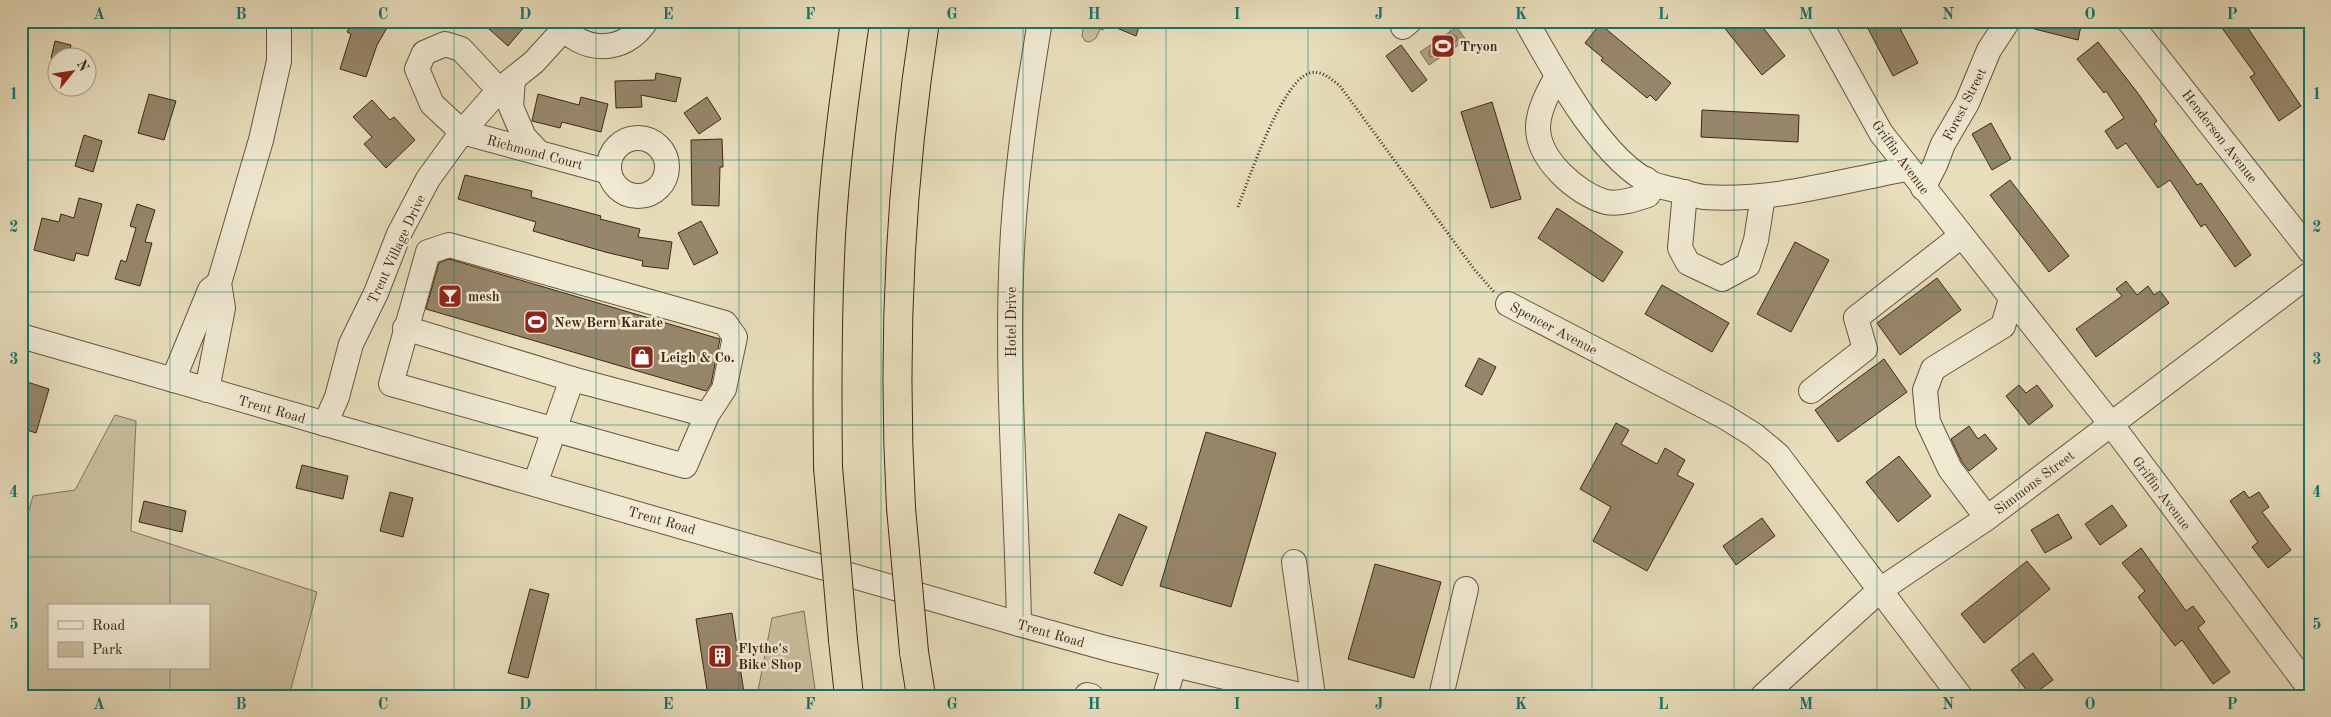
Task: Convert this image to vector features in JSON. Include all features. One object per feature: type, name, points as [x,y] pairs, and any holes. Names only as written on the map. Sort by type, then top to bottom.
[{"type":"highway","points":[[849,696],[828,467],[826,365],[831,235],[842,114],[855,21]]},
{"type":"highway","points":[[921,696],[914,652],[897,440],[898,315],[906,167],[925,21]]},
{"type":"highway","points":[[917,73],[929,21]]},
{"type":"street","points":[[207,390],[223,308],[220,283],[265,123],[279,61],[279,21]]},
{"type":"street","name":"Trent Village Drive","points":[[325,424],[337,396],[351,344],[376,294],[399,234],[428,179],[462,132],[506,84],[534,62],[561,25],[577,40],[594,46],[611,46],[628,40],[641,30],[646,21]]},
{"type":"street","name":"Hotel Drive","points":[[1019,624],[1010,430],[1011,275],[1020,161],[1040,21]]},
{"type":"street","points":[[1526,21],[1557,76],[1604,142],[1632,170],[1653,184],[1703,197],[1763,196],[1907,169]]},
{"type":"street","name":"Griffin Avenue","points":[[1820,21],[1881,134],[2111,424],[2310,689]]},
{"type":"street","name":"Forest Street","points":[[1923,188],[1943,144],[1968,103],[1989,50],[2008,21]]},
{"type":"street","name":"Henderson Avenue","points":[[2129,21],[2310,251]]},
{"type":"street","points":[[462,132],[432,104],[417,70],[424,53],[445,44],[460,49],[506,84],[511,108],[524,137],[539,153]]},
{"type":"street","points":[[1557,76],[1545,100],[1538,127],[1542,146],[1552,165],[1572,183],[1608,202],[1622,202],[1648,195],[1646,179]]},
{"type":"street","name":"Richmond Court","points":[[462,132],[609,172]]},
{"type":"street","points":[[1686,192],[1680,248],[1688,262],[1722,279],[1748,265],[1756,240],[1763,196]]},
{"type":"street","points":[[1811,391],[1865,349],[1856,318],[1961,236]]},
{"type":"street","points":[[449,245],[725,323],[735,337],[724,389],[707,415],[684,466],[391,384],[405,328],[428,252],[449,245]]},
{"type":"street","name":"Simmons Street","points":[[1763,696],[1880,590],[1987,518],[2310,274]]},
{"type":"street","points":[[173,380],[210,290],[220,283]]},
{"type":"street","points":[[1987,518],[1950,469],[1928,422],[1925,390],[1933,369],[2003,326],[2011,299]]},
{"type":"street","name":"Spencer Avenue","points":[[1508,304],[1725,417],[1778,455],[1960,696]]},
{"type":"street","points":[[405,328],[572,379],[707,415]]},
{"type":"street","name":"Trent Road","points":[[21,336],[1019,624],[1174,665],[1304,696]]},
{"type":"street","points":[[535,484],[572,379]]},
{"type":"street","points":[[1294,562],[1313,696]]},
{"type":"street","points":[[1440,696],[1466,589]]},
{"type":"street","name":"Spencer Avenue","points":[[1880,590],[1886,618],[1947,696]]},
{"type":"street","points":[[1165,696],[1174,665]]},
{"type":"path","name":"Spencer Avenue","points":[[1238,207],[1283,99],[1294,83],[1304,76],[1320,73],[1329,77],[1340,86],[1474,269],[1508,304]]},
{"type":"green space","points":[[1084,21],[1095,21],[1105,25],[1103,30],[1100,29],[1096,38],[1090,42],[1085,41],[1082,36]]},
{"type":"green space","points":[[115,415],[136,421],[131,531],[317,592],[289,696],[21,696],[21,538],[33,496],[75,490]]},
{"type":"green space","points":[[804,611],[816,696],[757,696],[772,618]]},
{"type":"water","name":"Tryon","points":[[1457,27],[1466,40],[1429,65],[1420,52]]},
{"type":"building","points":[[353,21],[391,21],[377,45],[366,77],[340,69],[351,34],[347,32]]},
{"type":"building","points":[[480,21],[529,21],[508,46]]},
{"type":"building","points":[[1100,21],[1141,21],[1136,36]]},
{"type":"building","points":[[1719,21],[1758,21],[1785,56],[1762,75]]},
{"type":"building","points":[[1864,21],[1896,21],[1918,63],[1893,76]]},
{"type":"building","points":[[2024,21],[2082,21],[2078,40],[2023,26]]},
{"type":"building","points":[[2217,21],[2243,21],[2301,106],[2279,121],[2250,77],[2255,74]]},
{"type":"building","points":[[1600,24],[1671,83],[1656,101],[1650,95],[1647,98],[1601,60],[1603,58],[1585,43]]},
{"type":"building","points":[[55,41],[71,45],[70,48],[53,48]]},
{"type":"building","points":[[2098,42],[2137,92],[2157,121],[2154,124],[2197,185],[2201,183],[2251,255],[2235,267],[2205,224],[2201,227],[2170,180],[2158,188],[2126,143],[2117,149],[2105,131],[2124,118],[2106,91],[2104,93],[2077,59]]},
{"type":"building","points":[[1401,45],[1427,80],[1412,92],[1386,56]]},
{"type":"building","points":[[656,73],[681,78],[676,102],[641,95],[642,107],[616,108],[615,81],[655,80]]},
{"type":"building","points":[[149,94],[176,101],[164,140],[138,133]]},
{"type":"building","points":[[538,94],[579,105],[581,97],[608,104],[601,132],[562,122],[560,128],[532,121]]},
{"type":"building","points":[[707,97],[721,119],[699,134],[684,113]]},
{"type":"building","points":[[372,100],[390,120],[394,117],[415,140],[386,168],[364,144],[372,137],[353,117]]},
{"type":"building","points":[[1492,102],[1521,199],[1491,208],[1461,112]]},
{"type":"building","points":[[1702,110],[1799,115],[1798,142],[1701,137]]},
{"type":"building","points":[[1991,123],[2011,159],[1992,170],[1972,134]]},
{"type":"building","points":[[84,135],[102,141],[93,172],[75,166]]},
{"type":"building","points":[[722,139],[723,167],[720,167],[719,206],[692,205],[691,140]]},
{"type":"building","points":[[465,175],[532,191],[531,197],[601,216],[600,219],[640,229],[638,237],[672,242],[668,269],[642,266],[643,261],[533,231],[536,222],[458,199]]},
{"type":"building","points":[[2010,180],[2069,256],[2049,272],[1990,195]]},
{"type":"building","points":[[79,198],[102,204],[88,256],[76,253],[74,261],[34,250],[42,218],[59,222],[61,214],[74,218]]},
{"type":"building","points":[[137,204],[155,210],[145,242],[152,243],[140,286],[115,279],[121,260],[126,262],[136,228],[130,226]]},
{"type":"building","points":[[1557,208],[1623,252],[1603,282],[1538,238]]},
{"type":"building","points":[[701,221],[718,253],[694,265],[678,233]]},
{"type":"building","points":[[1795,242],[1829,260],[1791,332],[1757,314]]},
{"type":"building","points":[[449,259],[720,339],[711,384],[706,391],[426,309],[439,263]]},
{"type":"building","points":[[1937,278],[1961,310],[1900,355],[1877,323]]},
{"type":"building","points":[[2126,281],[2137,295],[2148,286],[2154,295],[2160,291],[2169,303],[2096,357],[2076,329],[2122,296],[2116,289]]},
{"type":"building","points":[[1662,285],[1729,323],[1712,352],[1645,314]]},
{"type":"building","points":[[1479,358],[1496,367],[1482,395],[1465,386]]},
{"type":"building","points":[[1884,359],[1907,392],[1838,442],[1815,410]]},
{"type":"building","points":[[21,380],[49,389],[36,433],[21,428]]},
{"type":"building","points":[[2019,385],[2026,393],[2037,385],[2053,406],[2029,425],[2006,396]]},
{"type":"building","points":[[1616,423],[1629,430],[1621,444],[1657,464],[1665,448],[1685,460],[1677,475],[1694,484],[1647,571],[1593,541],[1611,507],[1580,489]]},
{"type":"building","points":[[1969,426],[1978,439],[1985,434],[1997,449],[1969,471],[1962,462],[1951,439]]},
{"type":"building","points":[[1206,432],[1276,453],[1231,607],[1160,586]]},
{"type":"building","points":[[1899,456],[1931,496],[1898,522],[1866,482]]},
{"type":"building","points":[[302,465],[348,476],[343,499],[296,488]]},
{"type":"building","points":[[2244,491],[2249,498],[2259,492],[2269,507],[2262,512],[2291,550],[2268,568],[2252,547],[2258,542],[2230,501]]},
{"type":"building","points":[[390,492],[413,498],[403,537],[380,531]]},
{"type":"building","points":[[144,501],[186,511],[182,532],[139,522]]},
{"type":"building","points":[[2112,505],[2127,526],[2100,545],[2085,524]]},
{"type":"building","points":[[1119,514],[1147,527],[1122,586],[1094,573]]},
{"type":"building","points":[[2058,514],[2072,538],[2045,553],[2031,530]]},
{"type":"building","points":[[1762,518],[1775,536],[1736,565],[1723,546]]},
{"type":"building","points":[[2141,548],[2186,611],[2193,606],[2205,622],[2198,628],[2230,672],[2213,684],[2182,640],[2175,646],[2138,597],[2145,591],[2122,563]]},
{"type":"building","points":[[2027,561],[2050,589],[1984,643],[1961,614]]},
{"type":"building","points":[[1375,564],[1441,582],[1414,678],[1348,659]]},
{"type":"building","points":[[530,589],[549,594],[528,678],[508,673]]},
{"type":"building","name":"Flythe's Bike Shop","points":[[732,613],[744,693],[708,696],[696,619]]},
{"type":"building","points":[[2033,653],[2053,680],[2031,696],[2011,670]]},
{"type":"place","name":"Tryon","points":[[1443,46]]},
{"type":"place","name":"mesh","points":[[450,296]]},
{"type":"place","name":"New Bern Karate","points":[[536,322]]},
{"type":"place","name":"Leigh & Co.","points":[[642,357]]},
{"type":"place","name":"Flythe's Bike Shop","points":[[720,656]]}]
